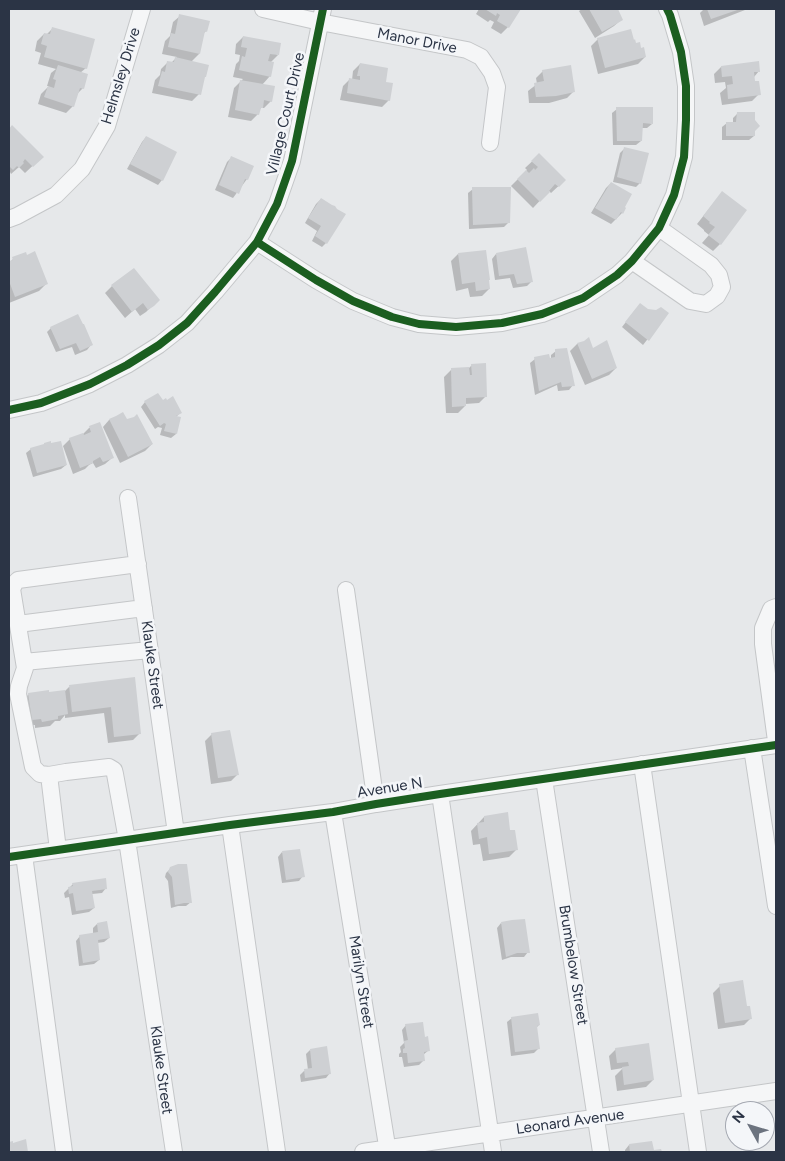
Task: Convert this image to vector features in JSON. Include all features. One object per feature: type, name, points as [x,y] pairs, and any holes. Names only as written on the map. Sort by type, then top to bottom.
[{"type":"street","name":"Helmsley Drive","points":[[9,219],[56,195],[82,169],[108,126],[142,9]]},
{"type":"street","name":"Manor Drive","points":[[263,9],[322,15],[467,50],[481,57],[492,73],[497,87],[490,143]]},
{"type":"street","points":[[257,242],[316,280],[361,304],[392,317],[419,324],[456,327],[502,323],[542,314],[583,298],[618,275],[632,261],[659,228],[674,195],[684,157],[686,86],[681,52],[667,9]]},
{"type":"street","name":"Village Court Drive","points":[[9,410],[41,403],[90,384],[127,365],[159,345],[187,323],[257,242],[277,204],[292,160],[322,15]]},
{"type":"street","points":[[632,261],[690,301],[706,304],[717,296],[722,287],[720,275],[711,265],[659,228]]},
{"type":"street","name":"Klauke Street","points":[[128,498],[176,833]]},
{"type":"street","points":[[58,850],[49,775],[40,774],[33,766],[18,694],[25,668],[12,589],[18,580],[138,564]]},
{"type":"street","points":[[346,590],[376,804]]},
{"type":"street","points":[[776,607],[771,609],[763,628],[763,644],[776,743]]},
{"type":"street","points":[[18,624],[144,608]]},
{"type":"street","points":[[24,662],[150,650]]},
{"type":"street","name":"Avenue N","points":[[16,856],[333,812],[776,743]]},
{"type":"street","points":[[752,748],[776,906]]},
{"type":"street","points":[[642,764],[698,1152]]},
{"type":"street","name":"Klauke Street","points":[[49,775],[109,767],[114,770],[127,840],[174,1152]]},
{"type":"street","name":"Brumbelow Street","points":[[544,779],[601,1152]]},
{"type":"street","points":[[440,794],[493,1152]]},
{"type":"street","name":"Marilyn Street","points":[[333,812],[388,1150]]},
{"type":"street","points":[[230,825],[277,1152]]},
{"type":"street","points":[[16,856],[64,1152]]},
{"type":"street","name":"Leonard Avenue","points":[[363,1152],[388,1150],[776,1091]]},
{"type":"building","points":[[485,9],[521,9],[509,28],[497,21],[500,15],[497,13],[496,16]]},
{"type":"building","points":[[589,9],[618,9],[623,20],[602,32]]},
{"type":"building","points":[[707,9],[740,9],[711,19]]},
{"type":"building","points":[[179,14],[210,21],[207,32],[205,31],[200,54],[168,47],[171,33],[175,34]]},
{"type":"building","points":[[52,27],[95,39],[87,69],[44,57],[47,46],[41,44],[44,33],[50,34]]},
{"type":"building","points":[[631,29],[636,43],[640,42],[641,48],[644,47],[646,57],[605,68],[597,38]]},
{"type":"building","points":[[243,36],[281,43],[279,55],[270,54],[268,61],[274,62],[271,77],[239,70],[242,56],[245,57],[247,48],[241,47]]},
{"type":"building","points":[[175,57],[209,65],[201,95],[158,86],[162,71],[165,72],[167,61],[174,62]]},
{"type":"building","points":[[759,61],[760,72],[754,72],[755,81],[759,81],[761,95],[728,99],[727,85],[733,84],[732,76],[722,77],[721,66]]},
{"type":"building","points":[[360,63],[388,68],[386,82],[393,83],[390,101],[347,93],[349,78],[360,80],[360,76],[357,76]]},
{"type":"building","points":[[58,65],[88,74],[84,89],[80,88],[74,107],[44,97],[48,86],[54,88],[56,80],[53,79]]},
{"type":"building","points":[[571,65],[575,92],[556,96],[536,97],[534,83],[544,81],[542,70]]},
{"type":"building","points":[[240,80],[275,86],[272,102],[264,100],[263,108],[261,108],[259,115],[235,110]]},
{"type":"building","points":[[616,107],[653,107],[653,124],[643,123],[642,141],[617,141]]},
{"type":"building","points":[[737,112],[755,112],[755,120],[760,126],[755,131],[755,136],[726,136],[726,122],[736,122]]},
{"type":"building","points":[[12,125],[44,157],[33,167],[25,159],[19,168],[17,166],[13,170],[9,166],[9,129]]},
{"type":"building","points":[[146,136],[177,152],[163,181],[130,164]]},
{"type":"building","points":[[624,147],[649,153],[641,184],[617,177]]},
{"type":"building","points":[[539,153],[566,180],[559,187],[555,184],[540,202],[517,179],[526,170],[529,173],[538,167],[531,161]]},
{"type":"building","points":[[231,156],[254,166],[248,180],[245,179],[239,194],[219,185]]},
{"type":"building","points":[[611,182],[632,194],[623,214],[621,212],[616,220],[595,208]]},
{"type":"building","points":[[472,187],[511,187],[510,223],[473,225]]},
{"type":"building","points":[[722,191],[747,210],[721,245],[708,235],[715,227],[703,216]]},
{"type":"building","points":[[321,198],[346,214],[327,244],[315,236],[321,226],[308,218]]},
{"type":"building","points":[[526,247],[533,282],[517,284],[514,274],[499,276],[496,253]]},
{"type":"building","points":[[486,250],[490,289],[476,291],[475,282],[462,284],[458,253]]},
{"type":"building","points":[[35,251],[48,284],[15,297],[9,281],[9,261],[13,260],[12,257],[26,252],[27,255]]},
{"type":"building","points":[[134,268],[160,300],[148,310],[143,303],[132,312],[111,285]]},
{"type":"building","points":[[640,303],[648,309],[656,310],[661,307],[669,313],[649,341],[625,322]]},
{"type":"building","points":[[78,314],[93,345],[80,351],[76,343],[60,349],[50,327]]},
{"type":"building","points":[[589,337],[593,348],[607,340],[617,368],[592,379],[577,343]]},
{"type":"building","points":[[567,348],[575,386],[562,387],[561,382],[539,391],[534,357],[549,354],[550,358],[555,357],[555,349]]},
{"type":"building","points":[[486,363],[487,397],[466,398],[466,406],[452,407],[451,368],[469,367],[470,375],[472,375],[471,364]]},
{"type":"building","points":[[158,393],[163,400],[173,396],[182,413],[176,416],[181,417],[177,434],[164,431],[166,424],[164,423],[160,426],[144,401]]},
{"type":"building","points":[[123,412],[127,419],[137,414],[153,444],[128,457],[109,419]]},
{"type":"building","points":[[100,422],[114,458],[103,462],[100,457],[93,461],[93,463],[80,468],[69,438],[91,432],[89,426]]},
{"type":"building","points":[[51,441],[51,443],[61,441],[67,465],[37,473],[30,448]]},
{"type":"building","points":[[135,677],[141,734],[114,737],[111,707],[72,712],[69,685]]},
{"type":"building","points":[[49,690],[49,692],[65,690],[68,714],[58,716],[58,719],[42,722],[41,719],[32,720],[28,693]]},
{"type":"building","points":[[230,730],[239,775],[218,778],[211,733]]},
{"type":"building","points":[[508,812],[510,830],[515,830],[518,850],[489,854],[487,837],[479,839],[477,823],[484,822],[484,816]]},
{"type":"building","points":[[300,849],[305,877],[286,880],[282,851]]},
{"type":"building","points":[[178,864],[187,864],[192,903],[175,905],[172,877],[168,872],[170,867]]},
{"type":"building","points":[[106,878],[107,889],[92,891],[95,908],[76,911],[73,893],[69,894],[68,887],[73,886],[72,883]]},
{"type":"building","points":[[525,919],[530,953],[517,953],[506,957],[501,922]]},
{"type":"building","points":[[107,921],[110,938],[98,940],[100,960],[83,963],[79,935],[98,932],[97,923]]},
{"type":"building","points":[[743,980],[747,1006],[750,1006],[752,1019],[725,1023],[719,984]]},
{"type":"building","points":[[538,1013],[540,1025],[537,1026],[540,1049],[515,1052],[511,1017]]},
{"type":"building","points":[[423,1022],[425,1037],[428,1036],[430,1051],[424,1052],[425,1061],[408,1063],[407,1053],[403,1053],[405,1048],[404,1041],[408,1040],[405,1024]]},
{"type":"building","points":[[649,1043],[654,1080],[624,1085],[622,1067],[629,1066],[628,1062],[617,1063],[615,1048]]},
{"type":"building","points":[[327,1046],[331,1074],[305,1078],[304,1069],[312,1068],[310,1049]]},
{"type":"building","points":[[26,1139],[28,1152],[9,1152],[9,1142],[13,1141],[13,1143]]},
{"type":"building","points":[[652,1141],[654,1150],[661,1149],[662,1152],[630,1152],[629,1144]]},
{"type":"cycle path","points":[[9,410],[41,403],[90,384],[127,365],[159,345],[187,323],[257,242],[277,204],[292,161],[323,9]]},
{"type":"cycle path","points":[[257,242],[353,301],[392,317],[419,324],[456,327],[502,323],[542,314],[583,298],[617,275],[632,261],[659,228],[674,195],[684,157],[686,86],[681,52],[667,9]]},
{"type":"cycle path","points":[[9,857],[333,812],[440,794],[776,745]]}]
